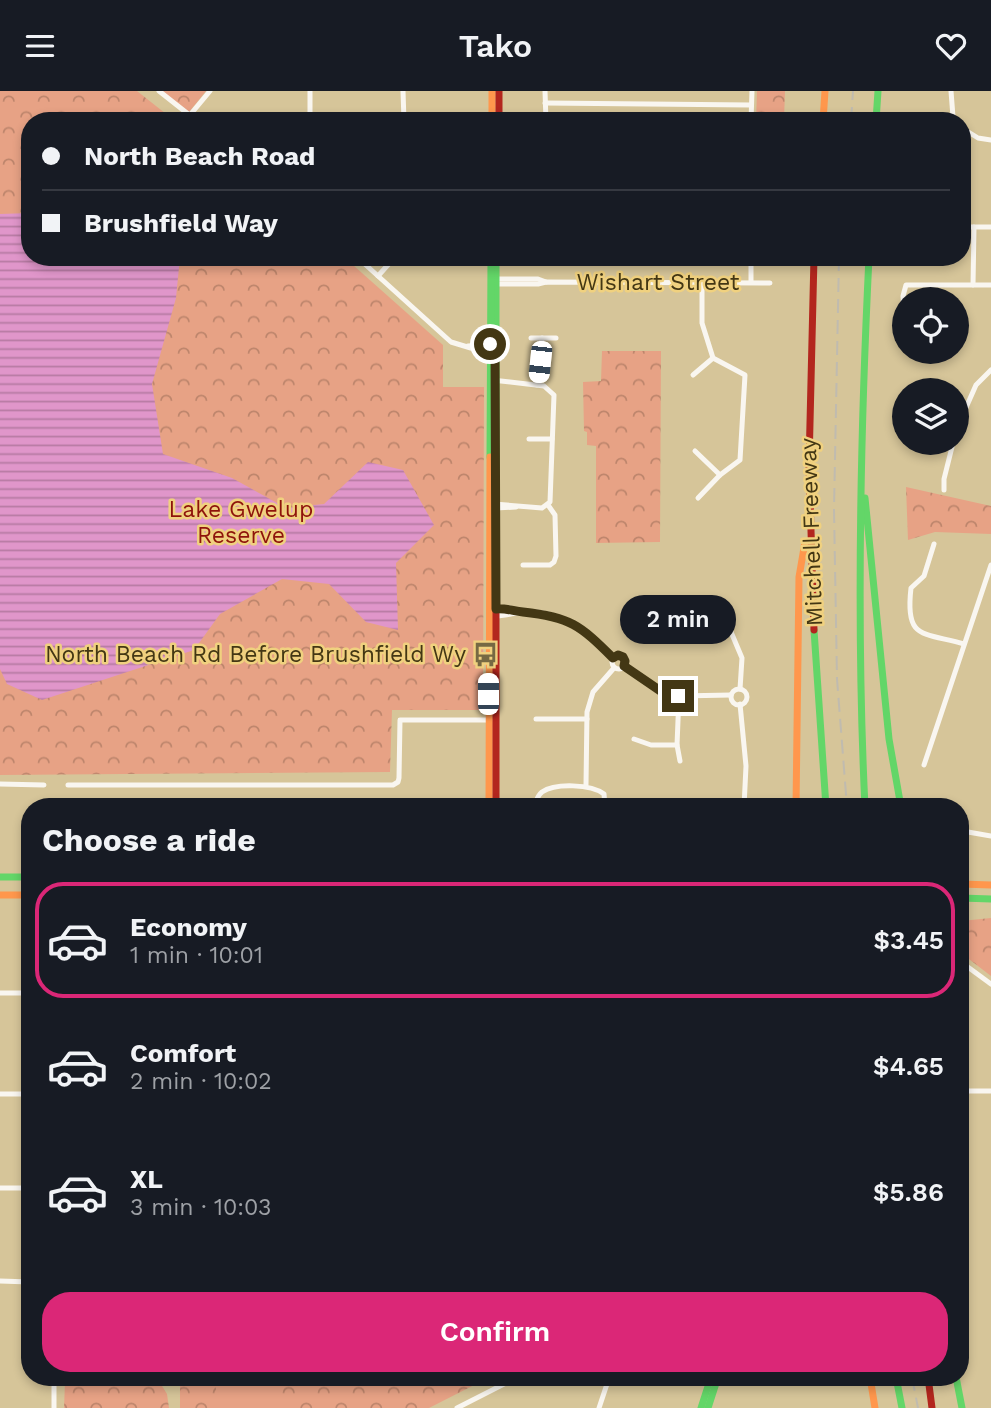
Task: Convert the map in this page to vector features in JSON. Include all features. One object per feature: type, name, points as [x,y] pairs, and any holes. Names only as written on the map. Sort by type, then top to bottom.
[{"type":"main road","points":[[492,91],[492,112]]},
{"type":"main road","points":[[499,91],[499,112]]},
{"type":"main road","points":[[824,112],[825,91]]},
{"type":"main road","points":[[877,112],[878,91]]},
{"type":"main road","points":[[489,798],[492,720],[493,266]]},
{"type":"main road","name":"Mitchell Freeway","points":[[814,266],[808,409],[809,519],[825,798]]},
{"type":"main road","name":"Mitchell Freeway","points":[[865,798],[860,675],[861,456],[869,266]]},
{"type":"main road","points":[[861,456],[889,739],[899,798]]},
{"type":"main road","points":[[796,798],[799,577],[809,519]]},
{"type":"main road","points":[[492,720],[496,798]]},
{"type":"main road","points":[[0,877],[21,877]]},
{"type":"main road","points":[[969,884],[991,885]]},
{"type":"main road","points":[[0,895],[21,895]]},
{"type":"main road","points":[[969,898],[991,899]]},
{"type":"main road","points":[[701,1408],[708,1386]]},
{"type":"main road","points":[[708,1408],[715,1386]]},
{"type":"main road","points":[[871,1386],[875,1408]]},
{"type":"main road","points":[[898,1386],[902,1408]]},
{"type":"main road","points":[[929,1386],[932,1408]]},
{"type":"main road","points":[[958,1386],[962,1408]]},
{"type":"street","points":[[159,91],[186,112]]},
{"type":"street","points":[[192,112],[210,91]]},
{"type":"street","points":[[310,91],[310,112]]},
{"type":"street","points":[[403,91],[404,112]]},
{"type":"street","points":[[545,91],[546,112]]},
{"type":"street","points":[[751,112],[752,91]]},
{"type":"street","points":[[951,91],[953,112]]},
{"type":"street","points":[[545,103],[751,105]]},
{"type":"street","points":[[971,134],[991,140]]},
{"type":"street","points":[[973,285],[974,227],[991,227]]},
{"type":"street","points":[[367,266],[451,342],[474,349],[492,347]]},
{"type":"street","points":[[378,276],[387,266]]},
{"type":"street","points":[[751,266],[751,282]]},
{"type":"street","name":"Wishart Street","points":[[493,282],[538,279],[547,282],[770,283]]},
{"type":"street","points":[[698,498],[720,475],[740,460],[746,375],[713,358],[702,323],[702,283]]},
{"type":"street","points":[[905,287],[991,285]]},
{"type":"street","points":[[531,338],[556,338]]},
{"type":"street","points":[[537,385],[542,338]]},
{"type":"street","points":[[693,375],[713,358]]},
{"type":"street","points":[[969,401],[976,385],[991,370]]},
{"type":"street","points":[[492,380],[544,386],[554,395],[552,495],[548,505],[542,508],[492,506]]},
{"type":"street","points":[[528,439],[552,439]]},
{"type":"street","points":[[695,451],[720,475]]},
{"type":"street","points":[[944,490],[950,455]]},
{"type":"street","points":[[523,565],[550,565],[554,562],[555,515],[548,505]]},
{"type":"street","points":[[934,544],[924,576],[911,588],[911,622],[914,628],[921,632],[964,644]]},
{"type":"street","points":[[924,765],[991,565]]},
{"type":"street","points":[[492,612],[510,608],[573,623],[585,630],[613,658]]},
{"type":"street","points":[[686,619],[713,610],[723,613],[742,658],[740,689]]},
{"type":"street","points":[[613,658],[618,655],[623,657],[624,666]]},
{"type":"street","points":[[613,658],[614,668]]},
{"type":"street","points":[[614,668],[621,669],[624,666]]},
{"type":"street","points":[[624,666],[662,692],[678,696],[731,695],[736,689],[740,689],[747,697],[745,702],[740,704],[732,701],[731,695]]},
{"type":"street","points":[[586,785],[587,712],[593,692],[614,668]]},
{"type":"street","points":[[678,696],[677,745],[680,761]]},
{"type":"street","points":[[740,704],[746,766],[744,798]]},
{"type":"street","points":[[536,719],[587,719]]},
{"type":"street","points":[[398,782],[400,720],[492,720]]},
{"type":"street","points":[[635,739],[651,745],[677,745]]},
{"type":"street","points":[[68,785],[393,785],[398,782]]},
{"type":"street","points":[[398,782],[405,788]]},
{"type":"street","points":[[0,784],[44,785]]},
{"type":"street","points":[[537,798],[545,790],[586,785],[604,794],[604,798]]},
{"type":"street","points":[[969,832],[990,834]]},
{"type":"street","points":[[969,968],[991,984]]},
{"type":"street","points":[[0,993],[21,993]]},
{"type":"street","points":[[969,1091],[991,1091]]},
{"type":"street","points":[[0,1094],[21,1094]]},
{"type":"street","points":[[0,1188],[21,1188]]},
{"type":"street","points":[[0,1281],[21,1282]]},
{"type":"street","points":[[54,1386],[54,1408]]},
{"type":"street","points":[[460,1408],[499,1386]]},
{"type":"street","points":[[599,1408],[605,1386]]},
{"type":"green space","name":"Lake Gwelup Reserve","points":[[0,91],[137,91],[164,112],[21,112],[21,266],[354,266],[443,345],[443,387],[484,387],[483,710],[392,710],[390,772],[0,775]]},
{"type":"green space","points":[[161,91],[206,91],[189,112]]},
{"type":"green space","points":[[757,91],[785,91],[784,112],[756,112]]},
{"type":"green space","points":[[602,351],[661,351],[660,542],[596,543],[596,446],[587,445],[587,432],[584,431],[583,382],[601,381]]},
{"type":"green space","points":[[906,487],[991,506],[991,534],[935,532],[908,540]]},
{"type":"green space","points":[[991,918],[991,976],[969,959],[969,920]]},
{"type":"green space","points":[[65,1386],[162,1386],[167,1394],[169,1408],[64,1408]]},
{"type":"green space","points":[[180,1386],[472,1386],[429,1408],[180,1408]]},
{"type":"green space","points":[[216,1386],[278,1386],[278,1408],[216,1408]]},
{"type":"shaded area","points":[[21,213],[21,266],[179,266],[176,298],[152,384],[163,454],[232,478],[286,508],[324,504],[368,462],[403,470],[434,525],[396,563],[398,630],[366,622],[329,584],[282,579],[220,614],[194,650],[42,700],[7,684],[0,669],[0,214]]},
{"type":"railway","points":[[852,112],[853,91]]},
{"type":"railway","points":[[839,266],[834,509],[837,679],[846,798]]},
{"type":"railway","points":[[914,1386],[918,1408]]},
{"type":"traffic: fast","points":[[877,112],[878,91]]},
{"type":"traffic: fast","points":[[490,457],[491,266]]},
{"type":"traffic: fast","points":[[496,266],[496,540]]},
{"type":"traffic: fast","points":[[865,798],[860,532],[869,266]]},
{"type":"traffic: fast","points":[[865,498],[889,739],[899,798]]},
{"type":"traffic: fast","points":[[814,630],[825,798]]},
{"type":"traffic: fast","points":[[0,877],[21,877]]},
{"type":"traffic: fast","points":[[969,898],[991,899]]},
{"type":"traffic: fast","points":[[701,1408],[708,1386]]},
{"type":"traffic: fast","points":[[708,1408],[715,1386]]},
{"type":"traffic: fast","points":[[898,1386],[902,1408]]},
{"type":"traffic: fast","points":[[958,1386],[962,1408]]},
{"type":"traffic: slow","points":[[492,91],[492,112]]},
{"type":"traffic: slow","points":[[824,112],[825,91]]},
{"type":"traffic: slow","points":[[489,798],[490,457]]},
{"type":"traffic: slow","points":[[796,798],[799,577],[805,542]]},
{"type":"traffic: slow","points":[[969,884],[991,885]]},
{"type":"traffic: slow","points":[[0,895],[21,895]]},
{"type":"traffic: slow","points":[[871,1386],[875,1408]]},
{"type":"traffic: jam","points":[[499,91],[499,112]]},
{"type":"traffic: jam","points":[[814,266],[809,464],[814,630]]},
{"type":"traffic: jam","points":[[496,540],[496,798]]},
{"type":"traffic: jam","points":[[929,1386],[932,1408]]},
{"type":"place","name":"North Beach Rd Before Brushfield Wy","points":[[486,654]]},
{"type":"route","points":[[490,344],[495,344],[496,609],[510,608],[520,612],[544,614],[573,623],[585,630],[613,658],[618,655],[623,657],[624,666],[662,692],[678,696]]}]
